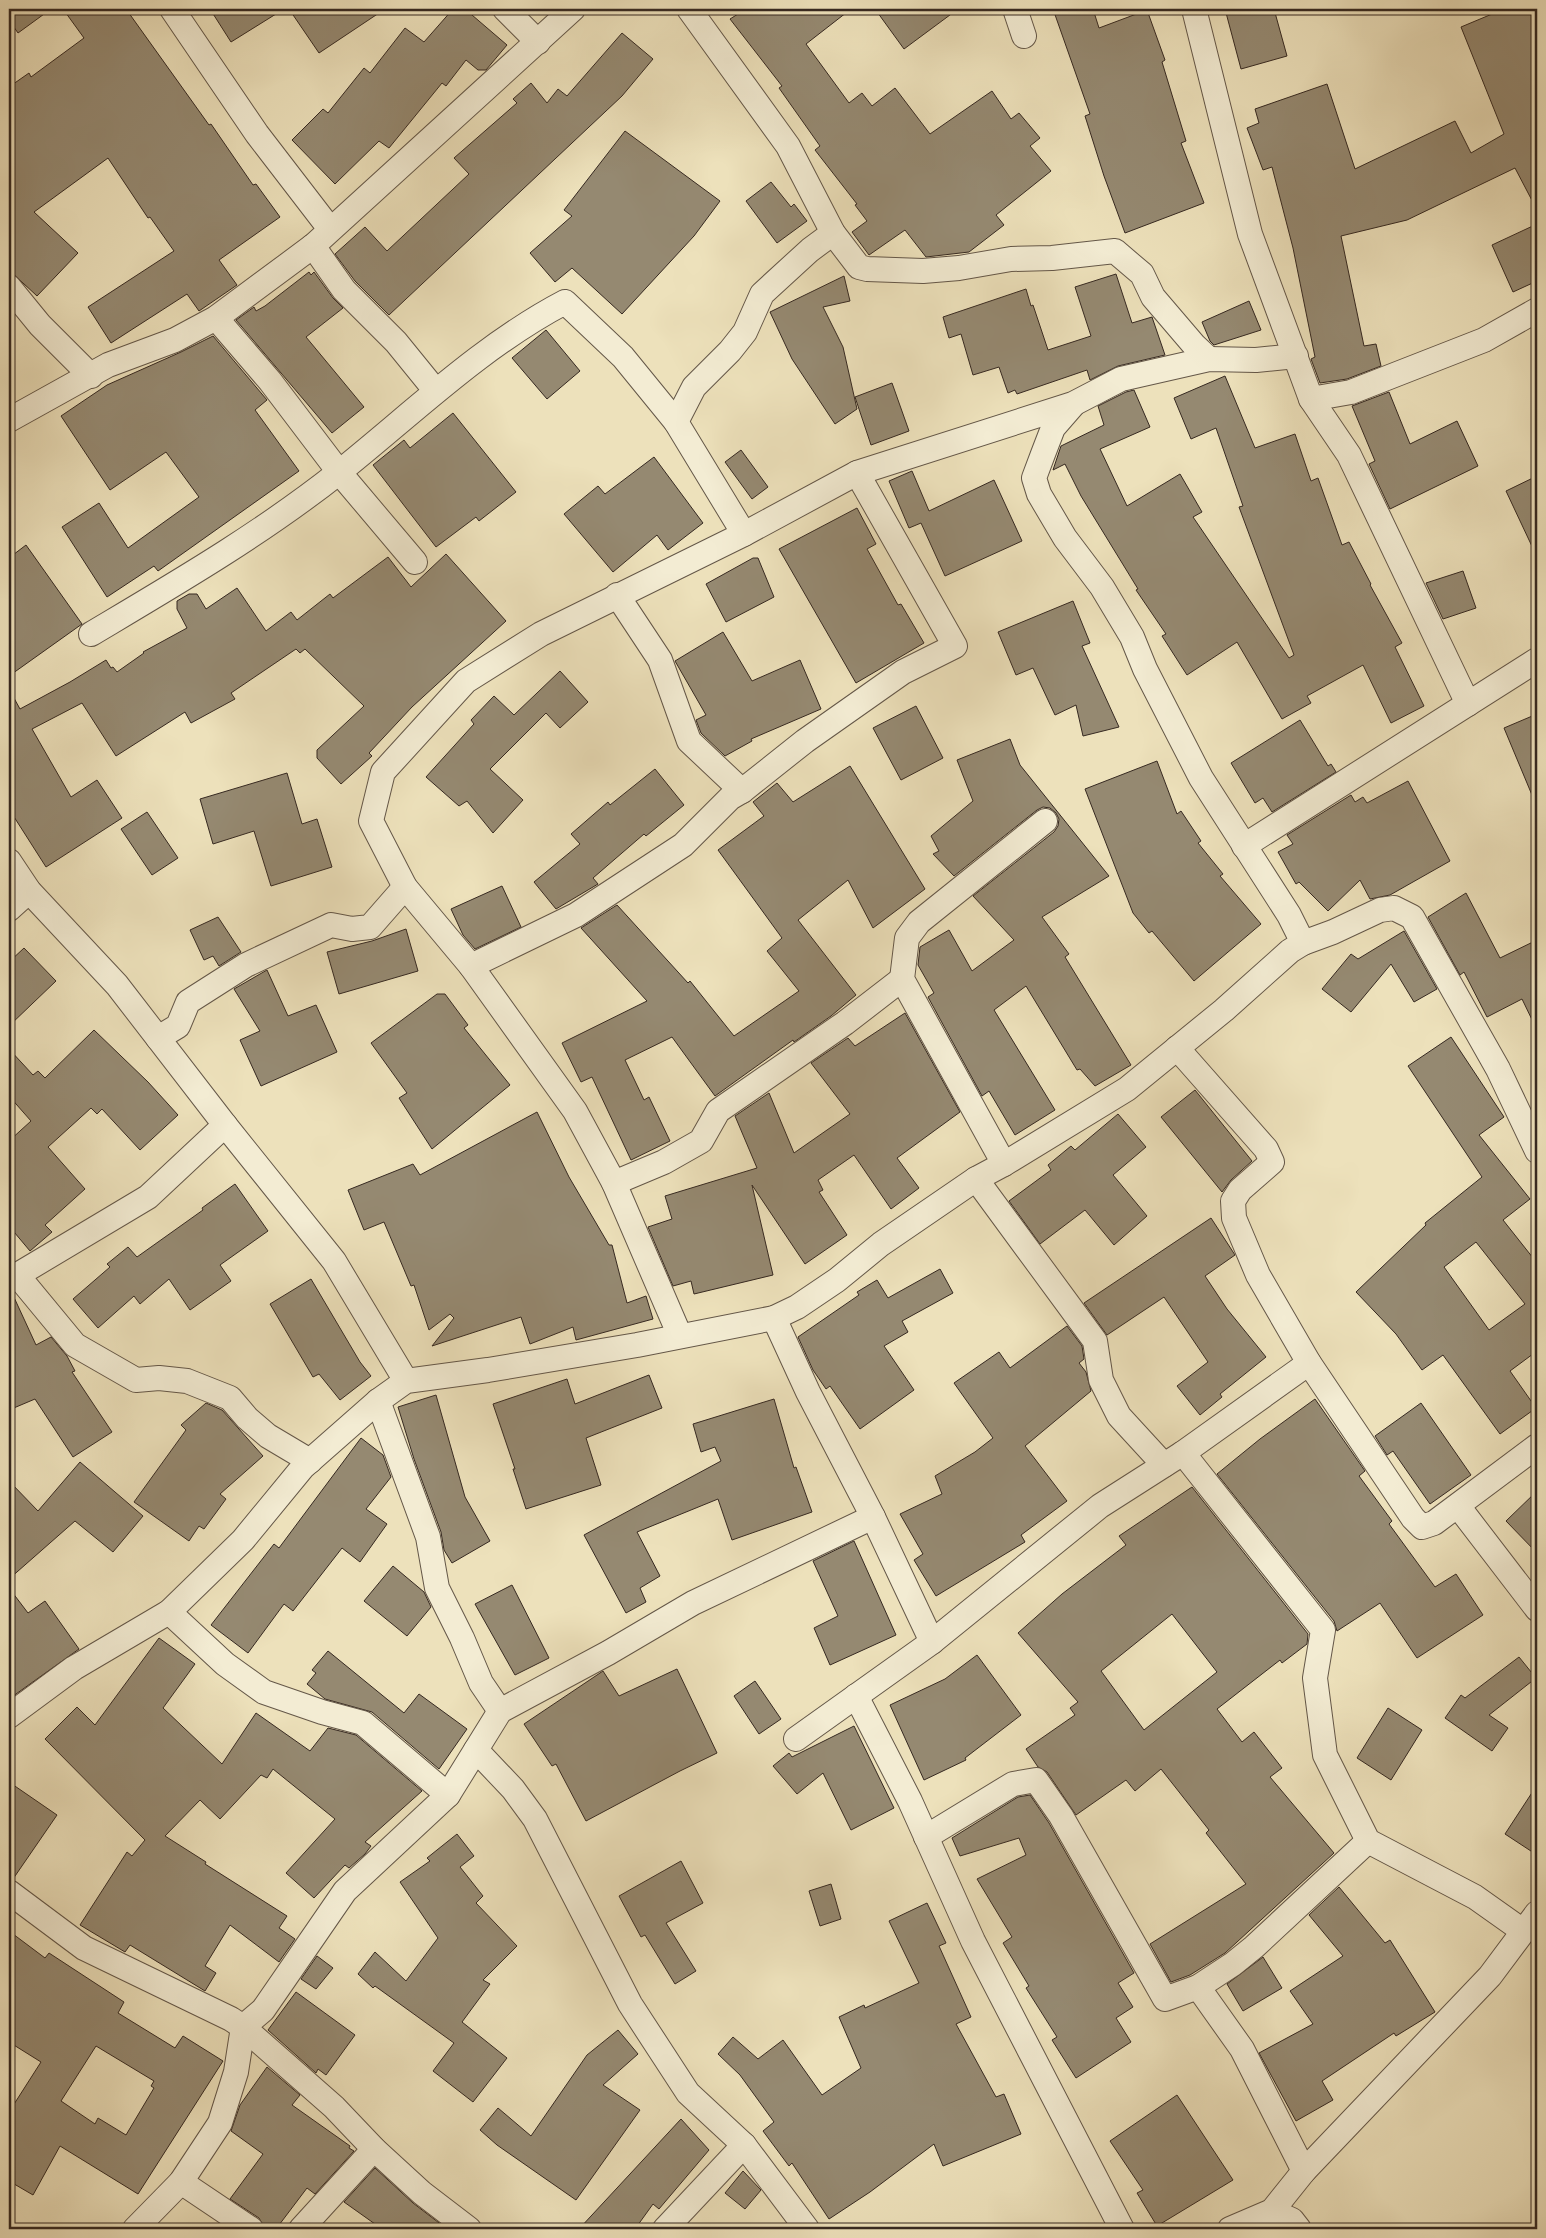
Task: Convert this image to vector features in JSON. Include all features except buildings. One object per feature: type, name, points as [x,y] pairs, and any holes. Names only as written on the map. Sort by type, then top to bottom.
[{"type":"street","points":[[172,9],[257,134],[330,229]]},
{"type":"street","points":[[505,9],[538,42]]},
{"type":"street","points":[[9,420],[108,365],[175,340],[216,318],[313,246],[572,9]]},
{"type":"street","points":[[689,9],[788,146],[833,233],[859,267],[868,270],[959,268],[1011,259],[1052,258],[1115,251],[1142,274],[1153,297],[1194,345],[1209,358]]},
{"type":"street","points":[[1015,9],[1024,36]]},
{"type":"street","points":[[1194,9],[1250,234],[1311,399],[1349,455],[1468,704]]},
{"type":"street","points":[[676,422],[694,387],[730,351],[745,332],[762,294],[810,250],[833,233]]},
{"type":"street","points":[[313,246],[344,290],[396,342],[435,390]]},
{"type":"street","points":[[9,287],[40,325],[91,376]]},
{"type":"street","points":[[90,634],[274,521],[339,472],[435,390],[533,319],[565,302],[623,357],[676,422],[744,534]]},
{"type":"street","points":[[1311,399],[1352,392],[1475,343],[1537,310]]},
{"type":"street","points":[[216,318],[270,381],[339,472],[415,562]]},
{"type":"street","points":[[680,1336],[614,1183],[575,1111],[471,966],[406,887],[371,821],[383,772],[466,681],[541,634],[744,534],[857,473],[1073,404],[1121,379],[1209,358],[1256,360],[1296,356]]},
{"type":"street","points":[[1073,404],[1053,428],[1034,478],[1039,494],[1065,538],[1102,587],[1132,636],[1145,669],[1201,778],[1289,915],[1303,943]]},
{"type":"street","points":[[471,966],[576,915],[683,845],[730,798],[742,791],[806,741],[903,672],[955,646],[857,473]]},
{"type":"street","points":[[617,595],[660,660],[689,741],[742,791]]},
{"type":"street","points":[[1244,846],[1537,660]]},
{"type":"street","points":[[1004,1164],[902,979],[907,938],[919,922],[1045,821]]},
{"type":"street","points":[[9,860],[29,891],[117,985],[225,1125],[334,1261],[406,1381]]},
{"type":"street","points":[[158,1038],[178,1026],[188,1002],[246,965],[331,925],[352,929],[370,927],[406,887]]},
{"type":"street","points":[[9,909],[29,891]]},
{"type":"street","points":[[9,1716],[74,1668],[169,1612],[243,1540],[310,1461],[378,1401],[406,1381],[498,1368],[680,1336],[774,1318],[797,1307],[837,1280],[881,1244],[976,1179],[1127,1089],[1290,951],[1303,943],[1333,932],[1380,910],[1394,908],[1412,916],[1498,1069],[1537,1151]]},
{"type":"street","points":[[614,1183],[664,1162],[701,1141],[718,1111],[845,1022],[902,979]]},
{"type":"street","points":[[1177,1048],[1266,1149],[1272,1162],[1240,1190],[1233,1201],[1234,1218],[1258,1275],[1309,1363],[1413,1518],[1422,1527],[1434,1523],[1537,1446]]},
{"type":"street","points":[[225,1125],[148,1198],[13,1278],[75,1345],[136,1380],[159,1378],[187,1381],[230,1398],[247,1418],[268,1436],[310,1461]]},
{"type":"street","points":[[976,1179],[1095,1340],[1101,1380],[1119,1416],[1174,1460],[1323,1630],[1315,1678],[1325,1755],[1368,1841],[1475,1897],[1523,1932]]},
{"type":"street","points":[[774,1318],[808,1392],[873,1517],[932,1642]]},
{"type":"street","points":[[796,1739],[932,1642],[1100,1506],[1174,1460],[1309,1363]]},
{"type":"street","points":[[378,1401],[428,1537],[437,1588],[462,1638],[481,1683],[500,1711]]},
{"type":"street","points":[[1458,1506],[1537,1609]]},
{"type":"street","points":[[135,2229],[181,2182],[220,2123],[236,2072],[243,2027],[263,2010],[345,1891],[448,1795],[500,1711],[608,1653],[692,1603],[873,1517]]},
{"type":"street","points":[[169,1612],[225,1664],[264,1692],[322,1712],[363,1723],[448,1795]]},
{"type":"street","points":[[856,1696],[910,1801],[972,1941],[1122,2229]]},
{"type":"street","points":[[476,1750],[513,1789],[535,1819],[630,2004],[688,2093],[744,2145],[806,2229]]},
{"type":"street","points":[[926,1837],[1013,1784],[1036,1780],[1061,1816],[1166,1999],[1198,1987],[1254,1947],[1368,1841]]},
{"type":"street","points":[[10,1895],[84,1948],[231,2019],[243,2027],[334,2107],[374,2149],[422,2193],[469,2229]]},
{"type":"street","points":[[1230,2229],[1272,2211],[1304,2171],[1490,1976],[1537,1912]]},
{"type":"street","points":[[1198,1987],[1242,2049],[1304,2171]]},
{"type":"street","points":[[665,2229],[744,2145]]},
{"type":"street","points":[[301,2229],[374,2149]]},
{"type":"street","points":[[181,2182],[252,2229]]},
{"type":"street","points":[[1272,2211],[1292,2220],[1299,2229]]}]
